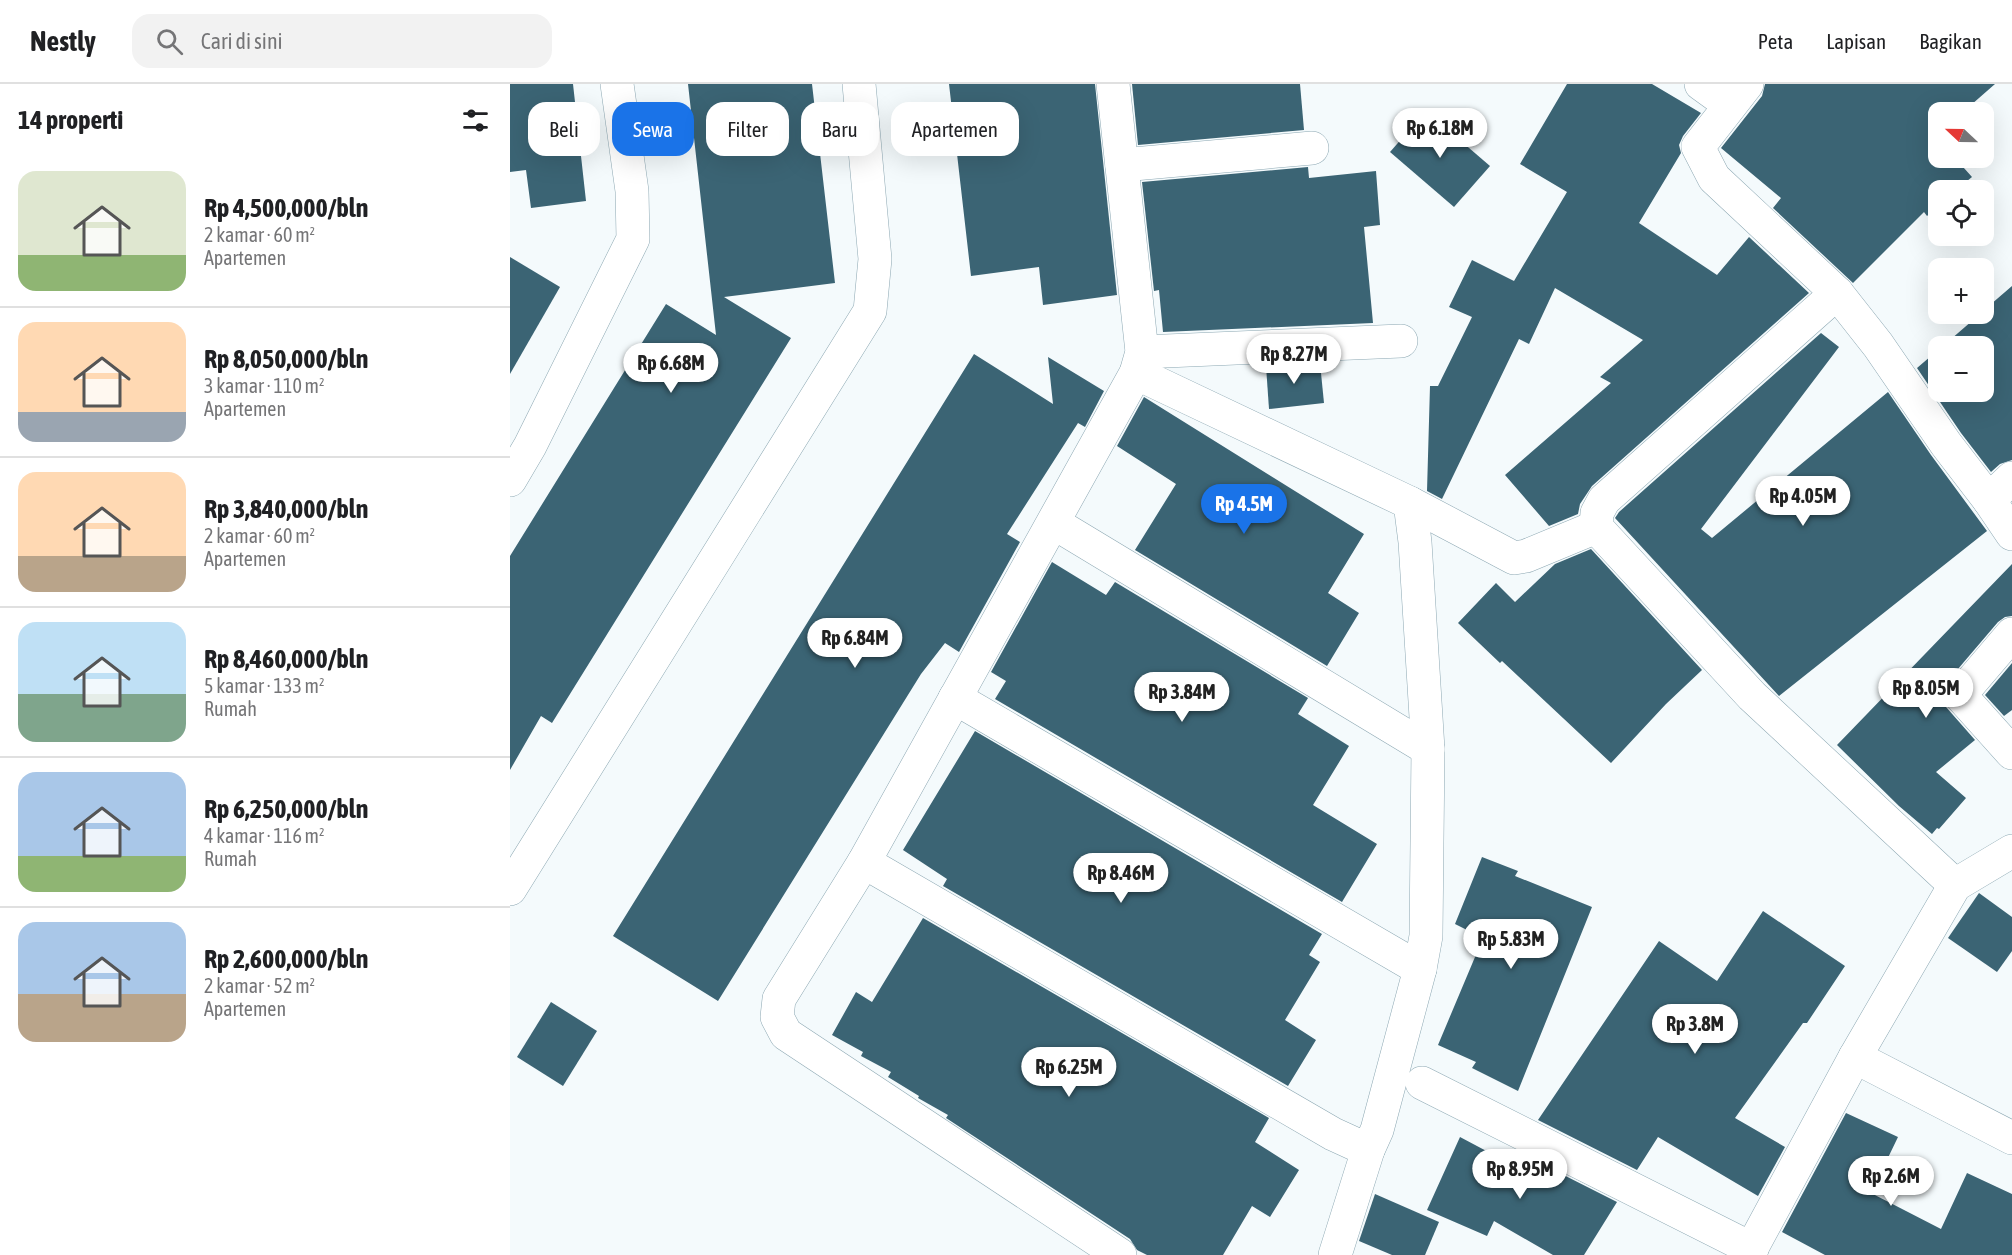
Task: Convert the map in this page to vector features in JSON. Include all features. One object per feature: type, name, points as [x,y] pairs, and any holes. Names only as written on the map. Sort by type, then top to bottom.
[{"type":"street","points":[[510,480],[530,446],[633,239],[632,191],[616,84]]},
{"type":"street","points":[[510,889],[870,311],[875,259],[859,84]]},
{"type":"street","points":[[1113,84],[1139,363],[1054,523],[864,862],[779,999],[777,1017],[786,1034],[1119,1255]]},
{"type":"street","points":[[1701,84],[1738,94],[1698,147],[1714,178],[1837,293],[1878,345],[1946,444],[2000,489],[2012,534]]},
{"type":"street","points":[[1122,165],[1312,148]]},
{"type":"street","points":[[1837,293],[1604,500],[1597,513],[1596,526],[1752,696],[1956,885]]},
{"type":"street","points":[[1139,363],[1401,341]]},
{"type":"street","points":[[1139,363],[1514,558],[1526,556],[1596,526]]},
{"type":"street","points":[[1335,1255],[1368,1150],[1377,1130],[1420,969],[1426,936],[1428,748],[1416,542],[1410,503]]},
{"type":"street","points":[[1054,523],[1428,748]]},
{"type":"street","points":[[2012,634],[1960,695],[2012,753]]},
{"type":"street","points":[[955,698],[1420,969]]},
{"type":"street","points":[[1422,1083],[1750,1252],[1855,1057],[1956,885],[2012,851]]},
{"type":"street","points":[[864,862],[1334,1134],[1368,1150]]},
{"type":"street","points":[[1855,1057],[2012,1138]]},
{"type":"building","points":[[510,84],[573,84],[575,102],[528,102],[528,156],[581,156],[586,201],[531,208],[526,170],[510,172]]},
{"type":"building","points":[[688,84],[812,84],[814,102],[801,102],[801,156],[820,156],[835,283],[724,297],[791,338],[552,723],[541,716],[510,770],[510,556],[666,304],[716,335],[694,138],[694,102],[690,102]]},
{"type":"building","points":[[949,84],[1095,84],[1117,295],[1043,305],[1039,267],[971,276],[957,156],[1019,156],[1019,102],[951,102]]},
{"type":"building","points":[[1132,84],[1300,84],[1304,130],[1138,145]]},
{"type":"building","points":[[1567,84],[1652,84],[1701,113],[1683,136],[1679,145],[1681,153],[1639,223],[1717,275],[1749,237],[1809,293],[1592,486],[1580,504],[1578,514],[1549,526],[1505,475],[1611,383],[1600,377],[1643,340],[1555,288],[1529,344],[1519,339],[1442,499],[1427,491],[1430,386],[1438,386],[1472,317],[1449,307],[1472,260],[1514,281],[1567,192],[1520,164]]},
{"type":"building","points":[[1765,84],[1995,84],[1974,102],[1928,102],[1928,168],[1964,168],[1972,177],[1968,180],[1928,180],[1928,215],[1924,212],[1853,283],[1773,208],[1781,198],[1721,148],[1762,96]]},
{"type":"building","points":[[1426,111],[1490,166],[1454,207],[1390,152]]},
{"type":"building","points":[[1308,167],[1309,178],[1376,171],[1380,225],[1364,227],[1373,323],[1163,332],[1159,290],[1154,291],[1142,182]]},
{"type":"building","points":[[510,257],[560,287],[510,374]]},
{"type":"building","points":[[2012,286],[2012,460],[2000,464],[1991,472],[1940,402],[1994,402],[1994,336],[1955,336],[1968,324],[1994,324],[1994,302]]},
{"type":"building","points":[[1821,333],[1839,347],[1701,529],[1712,538],[1888,392],[1987,531],[1779,696],[1615,518]]},
{"type":"building","points":[[974,354],[1053,404],[1048,357],[1104,391],[1085,427],[1078,423],[1007,534],[1020,542],[959,652],[945,643],[921,674],[718,1001],[613,936]]},
{"type":"building","points":[[1928,359],[1928,384],[1917,368]]},
{"type":"building","points":[[1320,363],[1324,403],[1269,409],[1266,366]]},
{"type":"building","points":[[1144,397],[1364,534],[1328,593],[1359,613],[1327,666],[1135,550],[1176,484],[1117,446]]},
{"type":"building","points":[[1591,549],[1702,670],[1666,704],[1611,763],[1458,623],[1496,583],[1515,602],[1555,564]]},
{"type":"building","points":[[1052,562],[1106,595],[1115,582],[1308,698],[1298,714],[1349,746],[1313,805],[1377,844],[1342,902],[995,699],[1006,681],[991,672]]},
{"type":"building","points":[[2012,564],[2012,616],[2005,617],[1998,622],[1942,690],[1942,699],[1946,707],[1975,740],[1936,772],[1966,798],[1932,834],[1899,806],[1837,745]]},
{"type":"building","points":[[2012,663],[2012,710],[2004,716],[1985,695]]},
{"type":"building","points":[[975,731],[1322,934],[1309,955],[1320,962],[1285,1020],[1316,1040],[1288,1086],[943,886],[947,879],[903,850]]},
{"type":"building","points":[[1482,857],[1518,871],[1515,876],[1592,907],[1518,1091],[1472,1068],[1476,1062],[1438,1045],[1483,938],[1455,924]]},
{"type":"building","points":[[1979,893],[2012,917],[2012,951],[1997,972],[1948,938]]},
{"type":"building","points":[[1763,911],[1845,966],[1807,1023],[1803,1023],[1735,1118],[1785,1147],[1758,1196],[1658,1137],[1637,1170],[1538,1120],[1659,941],[1717,981]]},
{"type":"building","points":[[923,918],[1269,1118],[1255,1142],[1299,1170],[1270,1217],[1252,1206],[1223,1255],[1147,1255],[1137,1250],[1130,1239],[946,1118],[948,1115],[888,1077],[891,1072],[861,1056],[863,1052],[832,1035],[856,992],[872,1002]]},
{"type":"building","points":[[551,1002],[597,1031],[563,1086],[517,1057]]},
{"type":"building","points":[[1846,1113],[1898,1137],[1871,1193],[1941,1229],[1967,1173],[2012,1194],[2012,1255],[1825,1255],[1782,1232]]},
{"type":"building","points":[[1460,1137],[1509,1163],[1516,1151],[1617,1202],[1584,1255],[1553,1255],[1494,1221],[1487,1236],[1427,1210]]},
{"type":"building","points":[[1375,1194],[1439,1222],[1425,1255],[1392,1255],[1359,1241]]}]
